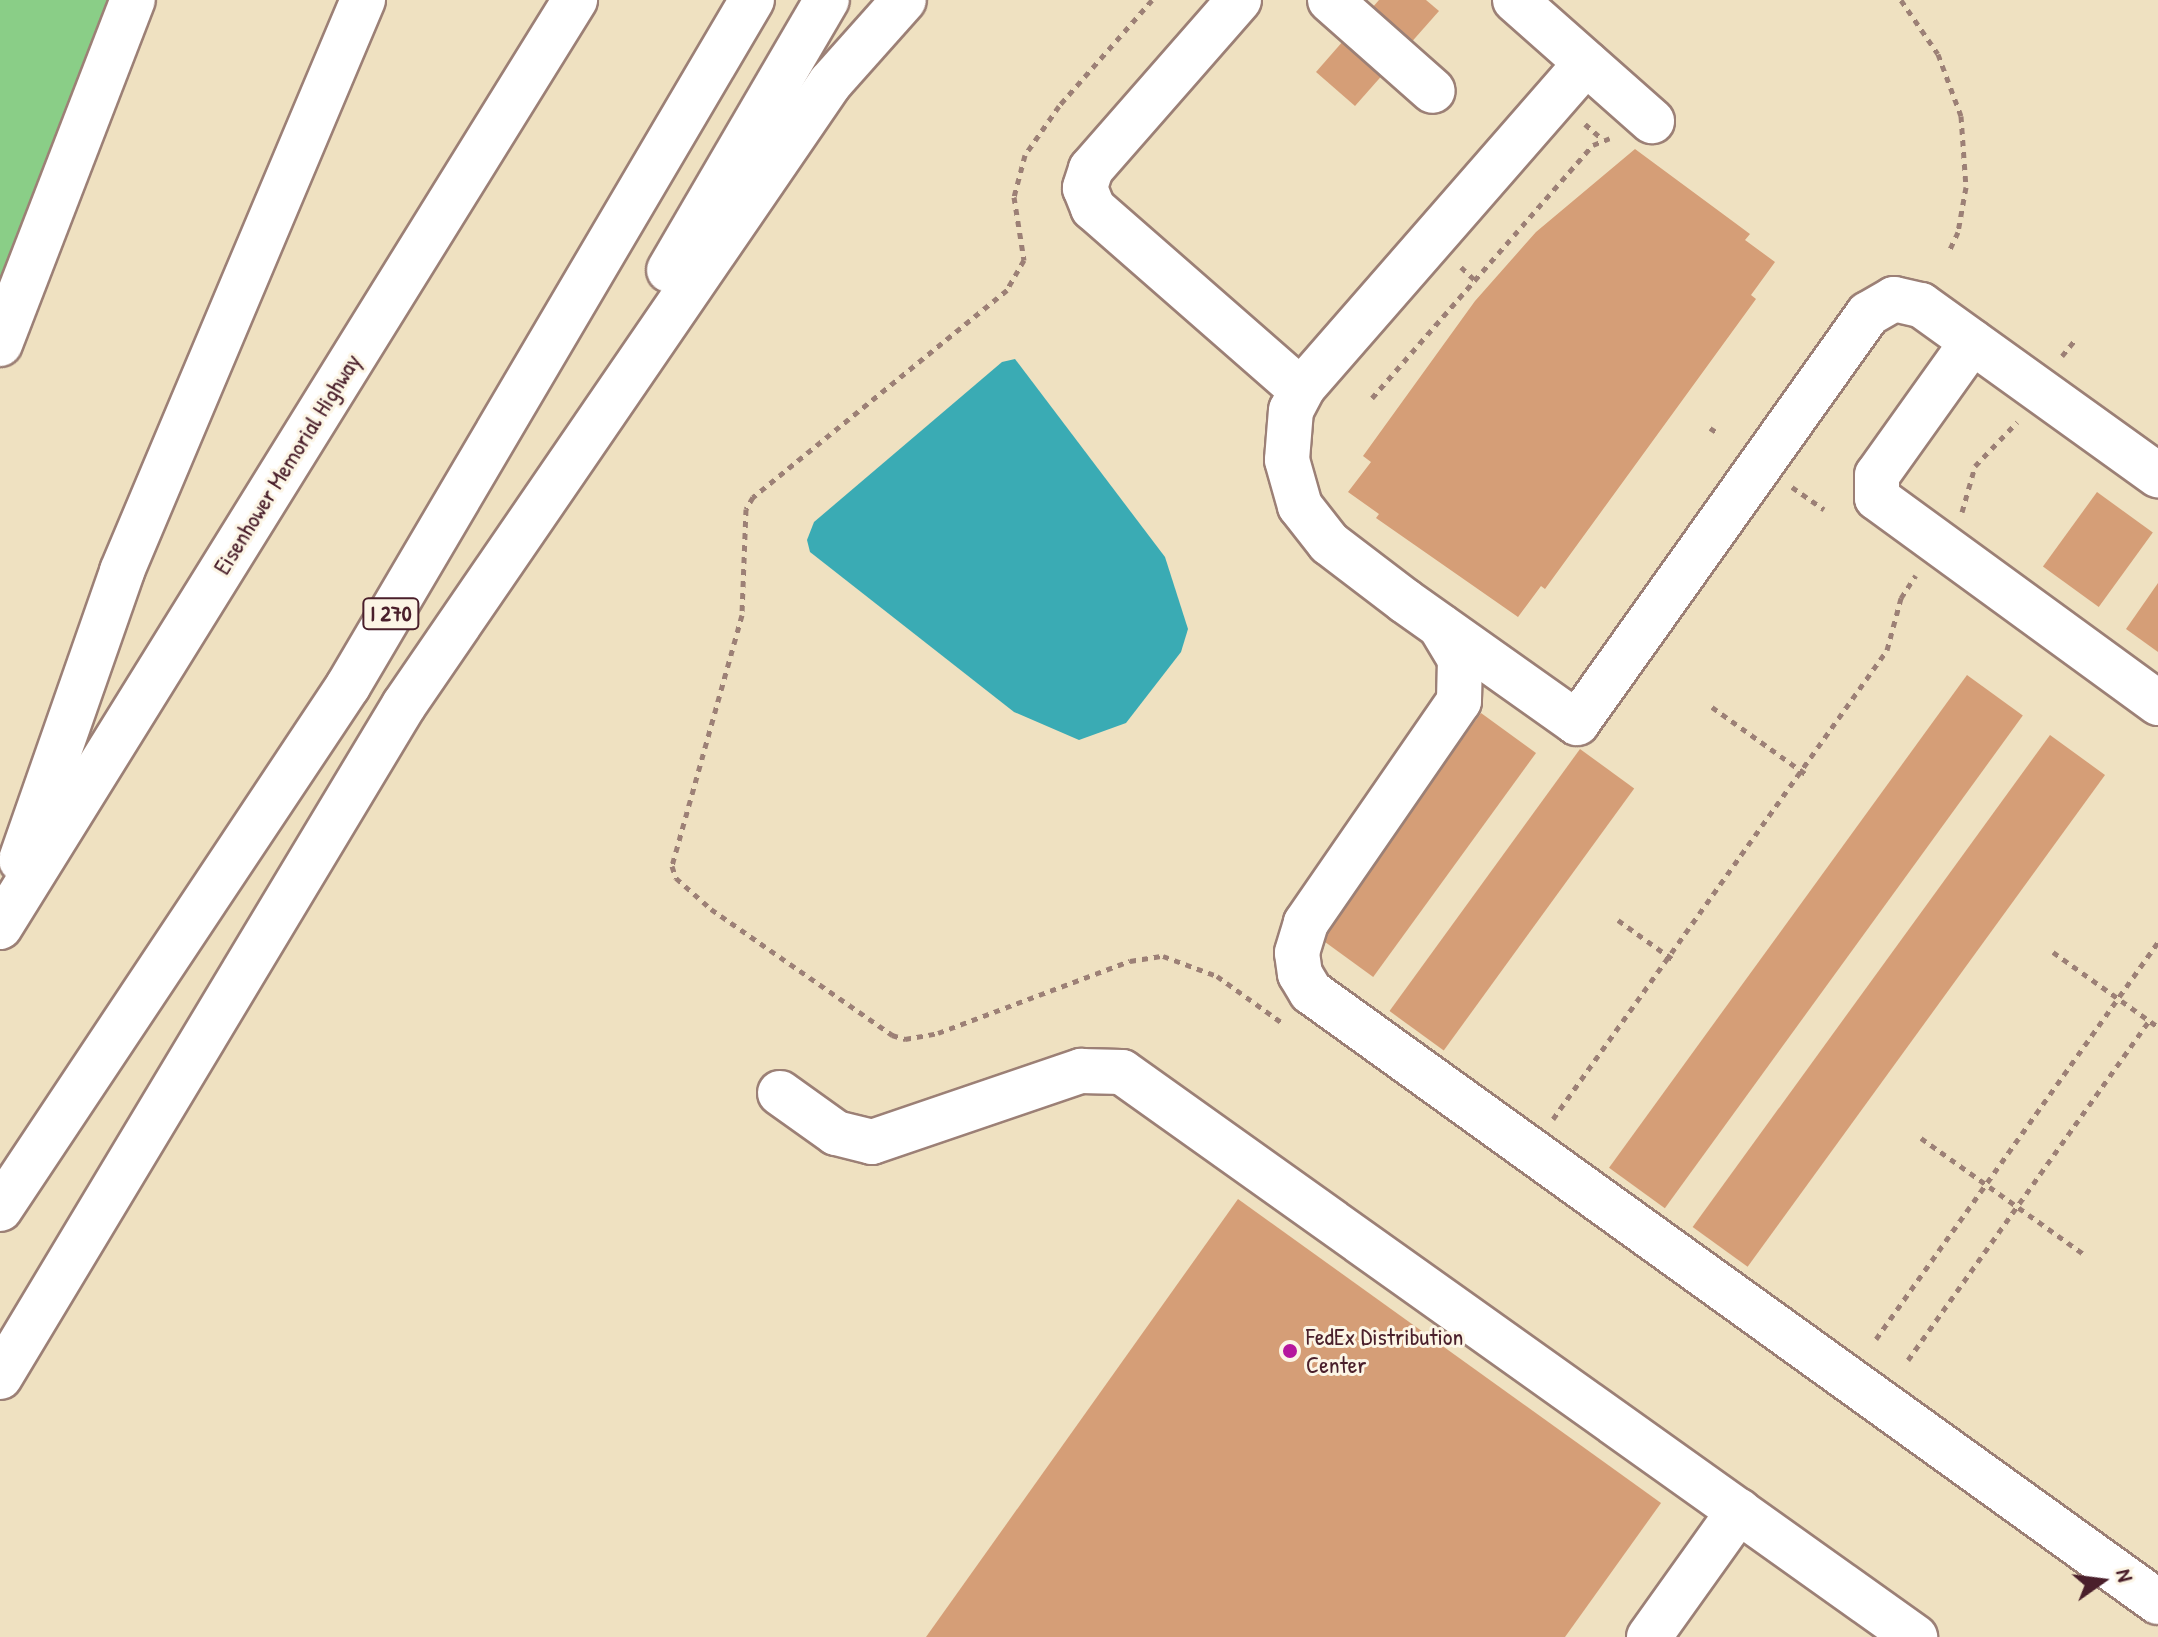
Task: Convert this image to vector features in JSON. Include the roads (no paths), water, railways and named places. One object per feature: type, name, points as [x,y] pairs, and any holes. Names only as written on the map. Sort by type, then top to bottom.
[{"type":"main road","points":[[0,344],[133,0]]},
{"type":"main road","points":[[0,918],[122,571],[363,0]]},
{"type":"main road","name":"Eisenhower Memorial Highway","points":[[0,927],[575,0]]},
{"type":"main road","name":"I 270","points":[[0,1209],[348,686],[752,0]]},
{"type":"main road","name":"I 270","points":[[0,1377],[404,705],[549,489],[827,0]]},
{"type":"main road","points":[[549,489],[830,83],[904,0]]},
{"type":"main road","points":[[1239,0],[1091,169],[1085,188],[1093,208],[1301,390]]},
{"type":"main road","points":[[1330,0],[1433,91]]},
{"type":"main road","points":[[1515,0],[1586,63],[1636,131]]},
{"type":"main road","points":[[1586,63],[1301,390],[1287,435],[1292,485],[1300,506],[1348,559],[1577,723],[1868,314],[1894,299],[1908,300],[1972,342],[2158,475]]},
{"type":"main road","points":[[1972,342],[1877,475],[1877,498],[2158,703]]},
{"type":"main road","points":[[1437,623],[1460,659],[1459,701],[1306,923],[1298,963],[1305,983],[1319,999],[2158,1602]]},
{"type":"main road","points":[[780,1093],[836,1133],[872,1142],[1081,1071],[1122,1072],[1915,1637]]},
{"type":"main road","points":[[1649,1637],[1739,1511]]},
{"type":"water","points":[[1015,359],[1165,557],[1188,629],[1181,652],[1126,723],[1079,740],[1014,712],[810,552],[807,540],[814,522],[1002,362]]},
{"type":"place","name":"FedEx Distribution Center","points":[[1290,1351]]}]
